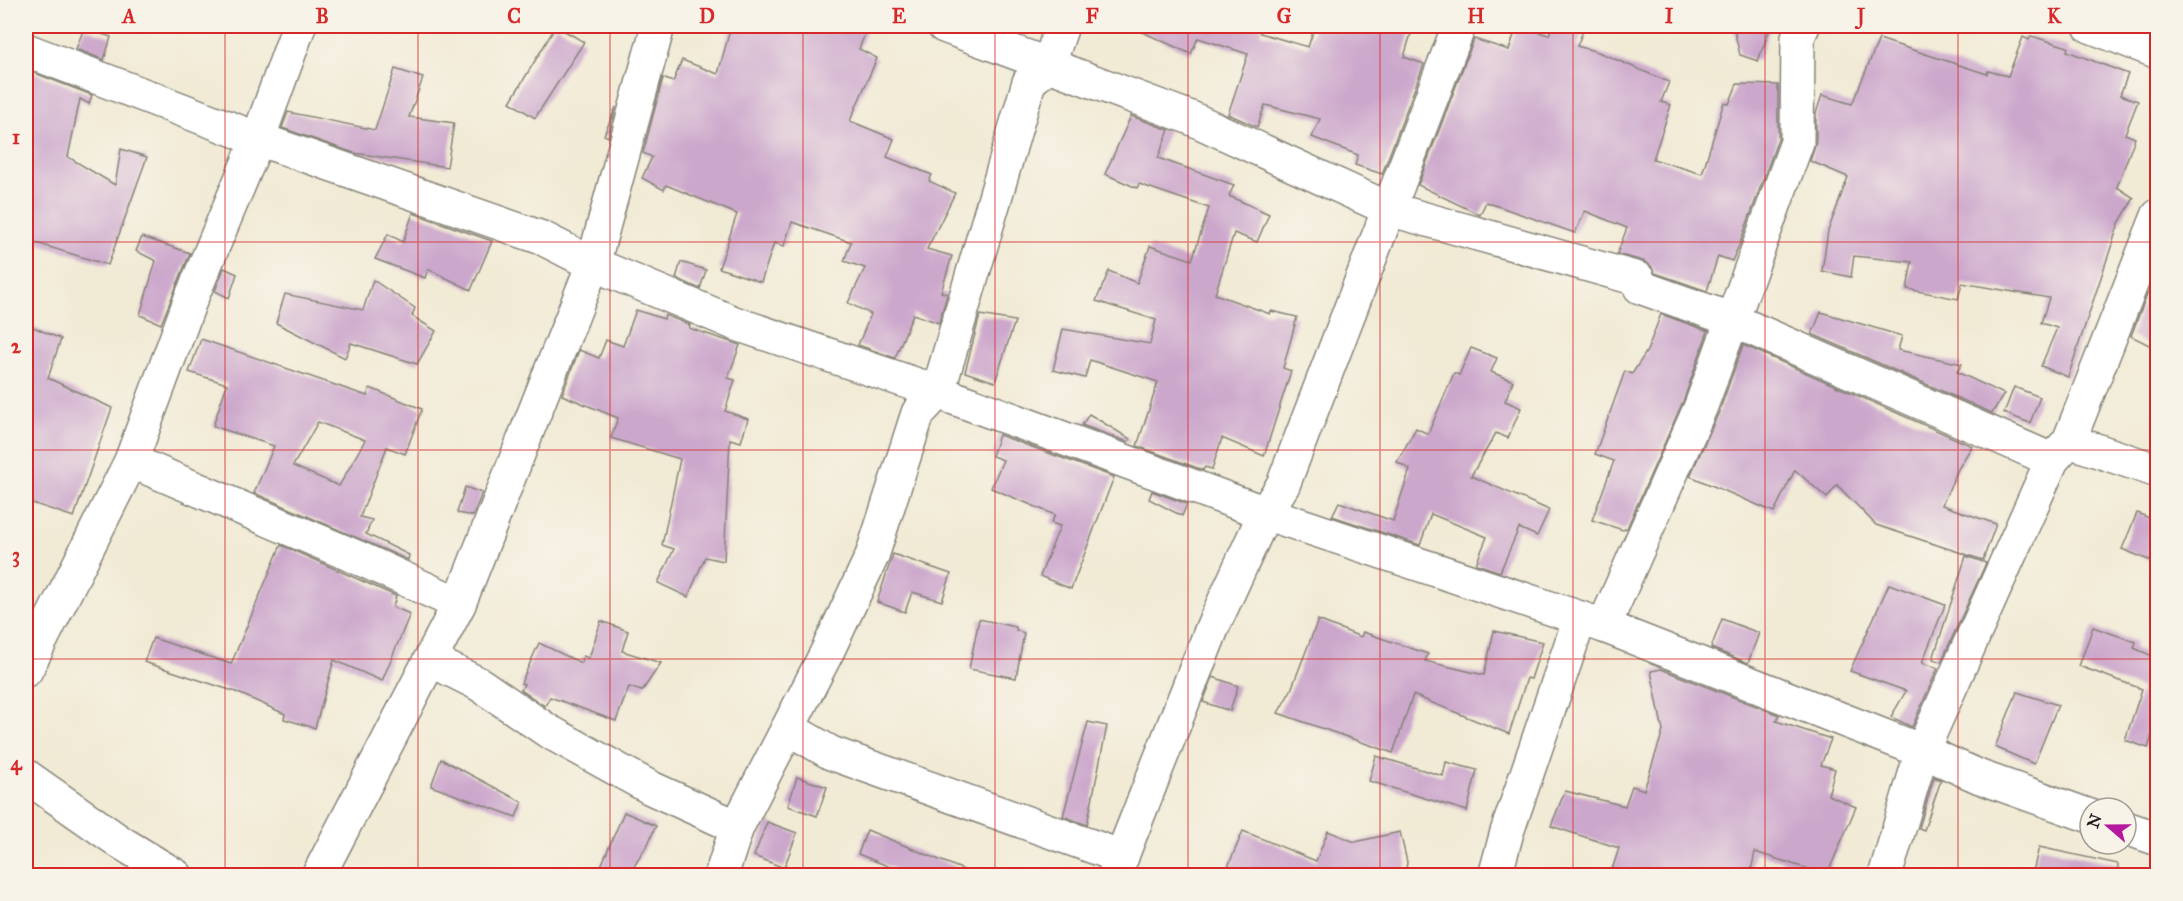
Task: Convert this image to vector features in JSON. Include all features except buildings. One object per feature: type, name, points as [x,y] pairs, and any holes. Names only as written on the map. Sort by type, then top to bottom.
[{"type":"street","points":[[26,670],[131,461],[190,301],[258,139],[299,26]]},
{"type":"street","points":[[318,876],[459,604],[592,264],[658,26]]},
{"type":"street","points":[[944,26],[1191,118],[1389,209],[1638,279],[1640,287],[1730,319],[2061,450],[2157,471]]},
{"type":"street","points":[[721,876],[737,827],[872,556],[918,413],[938,392],[1029,82],[1049,64],[1062,26]]},
{"type":"street","points":[[788,728],[831,753],[1118,866],[1213,626],[1265,513],[1283,485],[1459,26]]},
{"type":"street","points":[[1495,876],[1506,832],[1592,622],[1701,406],[1730,319],[1797,142],[1798,37],[1803,26]]},
{"type":"street","points":[[2090,26],[2157,52]]},
{"type":"street","points":[[26,50],[258,139],[542,238],[592,264],[734,323],[938,392],[1265,513],[1592,622],[1922,751],[1980,777],[2078,812]]},
{"type":"street","points":[[1885,876],[1922,751],[2061,450],[2157,216]]},
{"type":"street","points":[[131,461],[363,560],[459,604]]},
{"type":"street","points":[[430,660],[478,684],[548,731],[651,788],[737,827]]},
{"type":"street","points":[[26,776],[120,842],[176,876]]},
{"type":"street","points":[[2138,832],[2157,839]]}]
